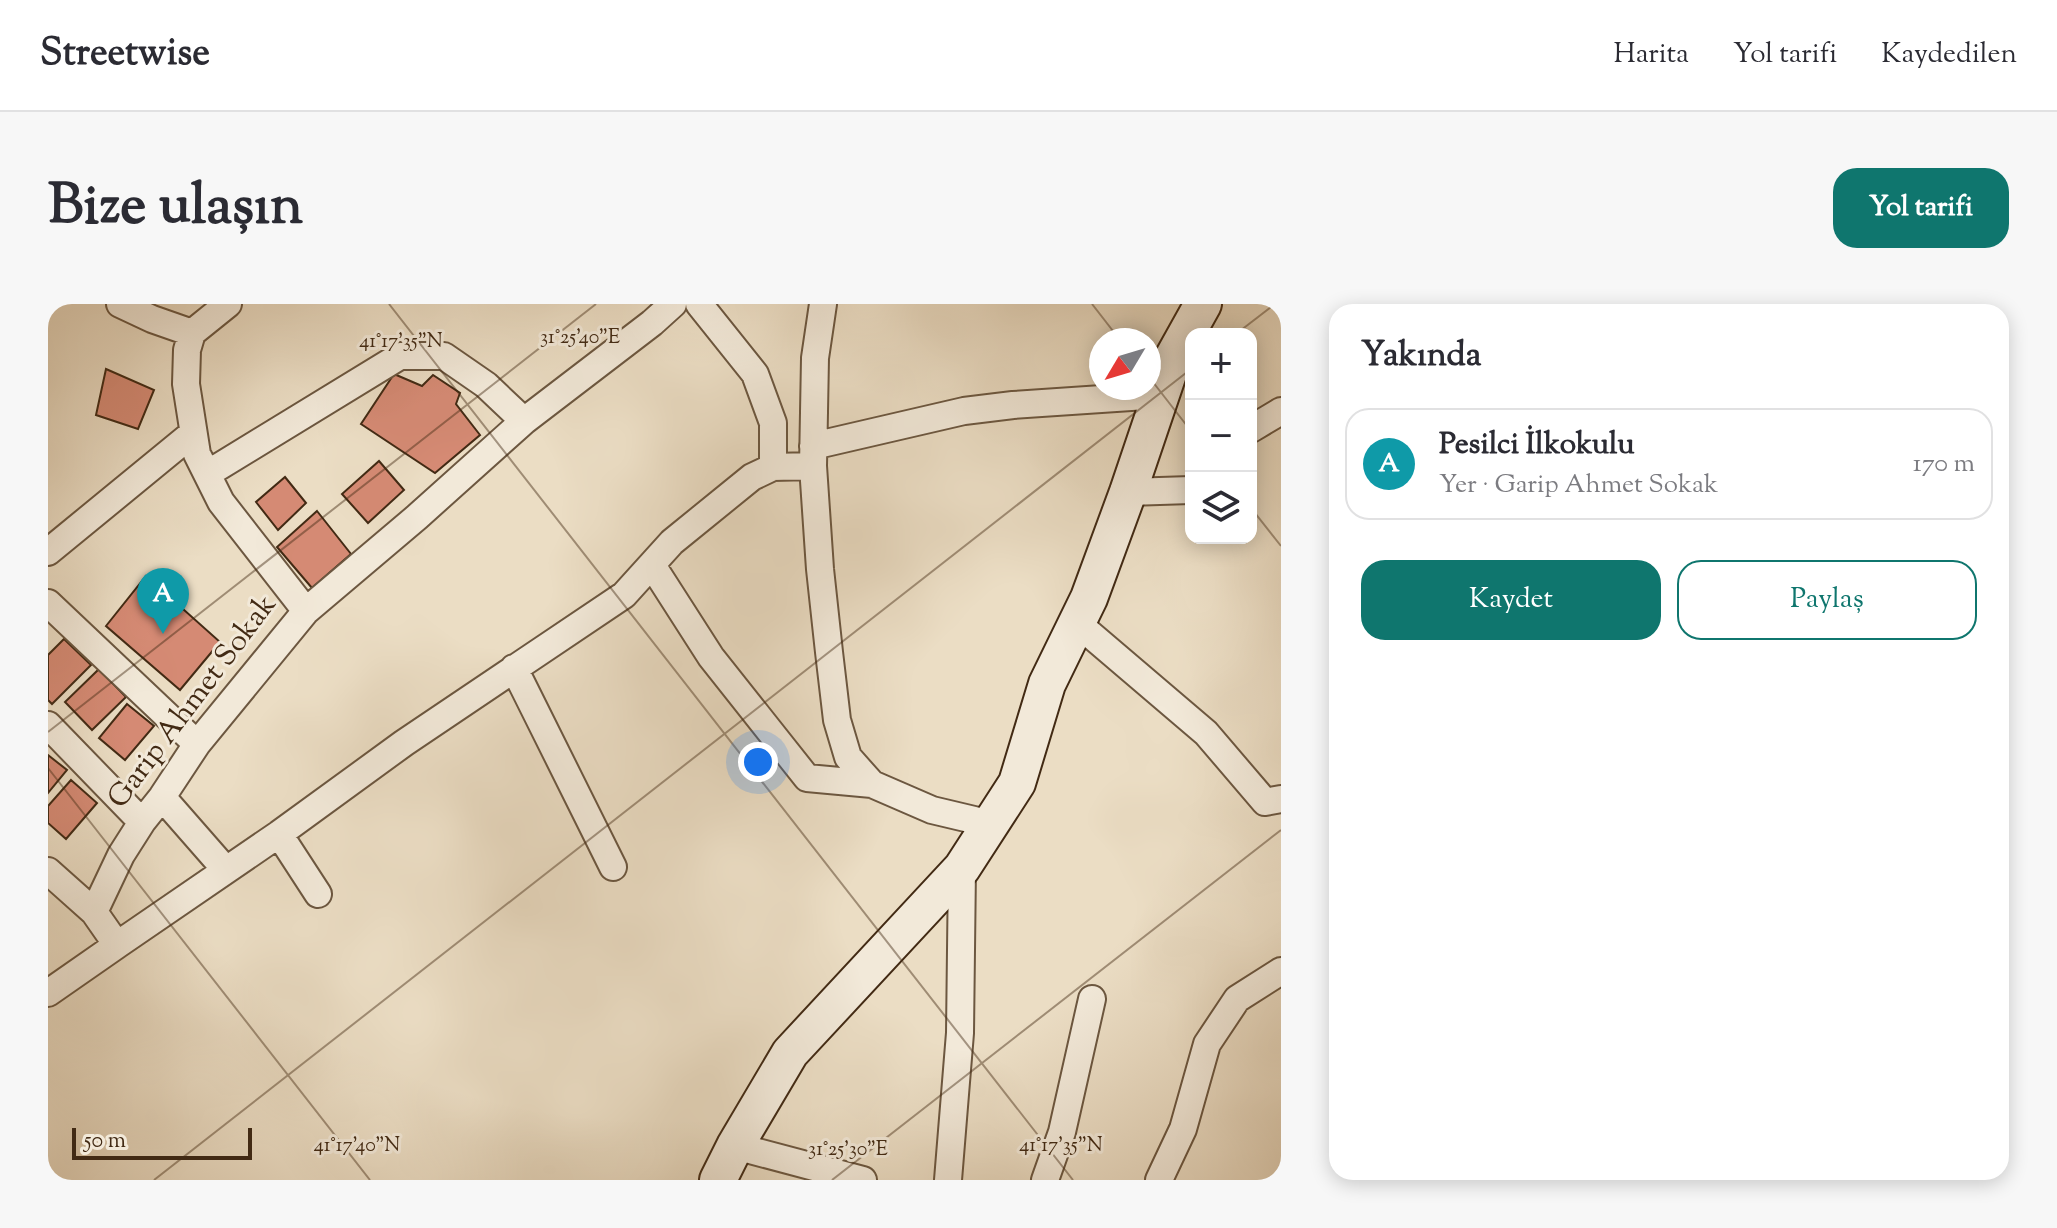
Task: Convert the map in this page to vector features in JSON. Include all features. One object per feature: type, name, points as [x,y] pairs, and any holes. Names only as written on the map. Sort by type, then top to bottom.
[{"type":"street","points":[[120,304],[192,333],[228,304]]},
{"type":"street","points":[[306,611],[524,421],[673,304]]},
{"type":"street","points":[[699,304],[755,374],[773,423],[773,467]]},
{"type":"street","points":[[823,304],[815,358],[813,456],[820,569],[837,720],[848,757],[872,784]]},
{"type":"street","points":[[1161,395],[1174,356],[1203,304]]},
{"type":"street","name":"Garip Ahmet Sokak","points":[[94,912],[121,855],[142,822],[197,744],[306,611],[221,502],[197,454],[186,384],[187,350],[192,333]]},
{"type":"street","points":[[207,474],[400,356],[444,356],[486,385],[524,421]]},
{"type":"street","points":[[48,993],[279,834],[404,743],[624,595],[672,542],[752,477],[773,467],[964,411],[1089,400]]},
{"type":"street","points":[[718,1180],[790,1053],[962,868],[1017,783],[1047,684],[1089,598],[1159,400]]},
{"type":"street","points":[[1257,425],[1281,411]]},
{"type":"street","points":[[48,552],[193,433]]},
{"type":"street","points":[[1128,492],[1185,490]]},
{"type":"street","points":[[652,565],[711,657],[807,778],[872,784],[932,810],[991,824]]},
{"type":"street","points":[[48,603],[197,744]]},
{"type":"street","points":[[1077,623],[1206,733],[1265,802],[1281,799]]},
{"type":"street","points":[[514,668],[613,867]]},
{"type":"street","points":[[48,725],[142,822]]},
{"type":"street","points":[[162,797],[225,869]]},
{"type":"street","points":[[279,834],[318,894]]},
{"type":"street","points":[[948,1180],[960,1033],[962,868]]},
{"type":"street","points":[[48,871],[94,912],[117,945]]},
{"type":"street","points":[[1159,1180],[1183,1129],[1207,1044],[1237,999],[1281,971]]},
{"type":"street","points":[[1045,1180],[1062,1132],[1092,999]]},
{"type":"street","points":[[735,1146],[863,1180]]},
{"type":"building","points":[[106,369],[154,390],[138,429],[96,415]]},
{"type":"building","points":[[394,374],[422,386],[433,375],[460,393],[456,404],[480,435],[435,473],[361,424]]},
{"type":"building","points":[[379,461],[404,490],[368,523],[342,494]]},
{"type":"building","points":[[285,477],[306,503],[278,530],[256,502]]},
{"type":"building","points":[[317,511],[351,554],[312,588],[277,547]]},
{"type":"building","points":[[146,576],[220,642],[180,690],[106,626]]},
{"type":"building","points":[[64,639],[91,665],[52,704],[48,700],[48,655]]},
{"type":"building","points":[[99,669],[126,697],[92,730],[65,702]]},
{"type":"building","points":[[127,704],[154,726],[125,760],[99,738]]},
{"type":"building","points":[[48,755],[67,770],[48,793]]},
{"type":"building","points":[[71,780],[97,803],[66,839],[48,823],[48,806]]},
{"type":"place","name":"Pesilci İlkokulu","points":[[163,634]]}]
